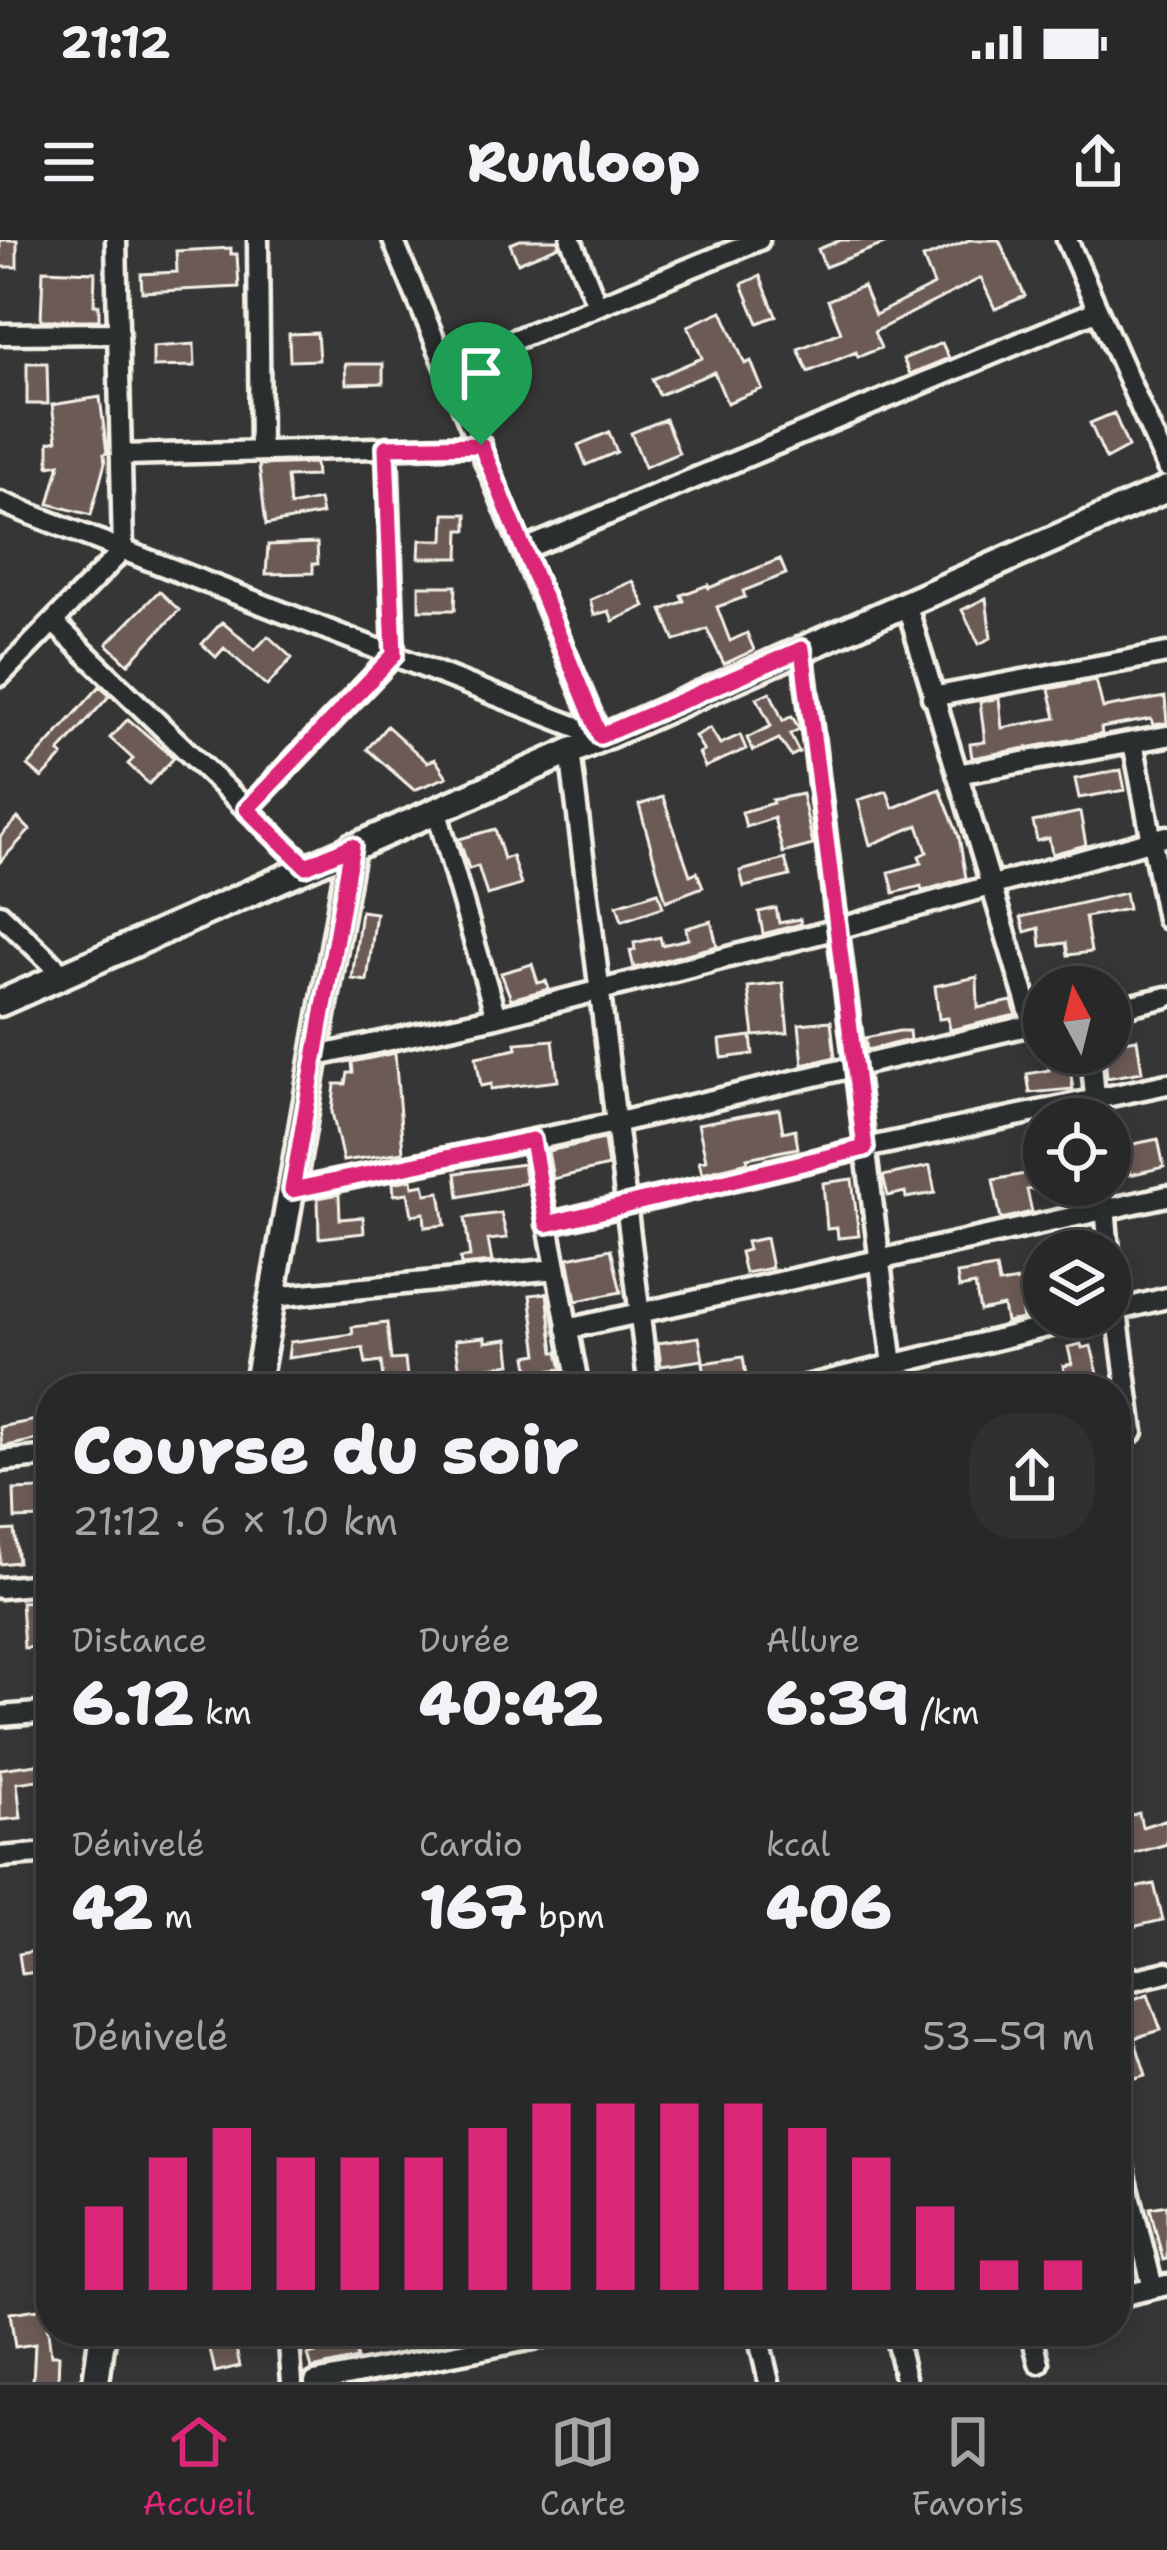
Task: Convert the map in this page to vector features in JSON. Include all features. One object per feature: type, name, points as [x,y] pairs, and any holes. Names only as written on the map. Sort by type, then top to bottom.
[{"type":"street","points":[[0,676],[123,550],[116,240]]},
{"type":"street","points":[[258,240],[260,451]]},
{"type":"street","points":[[393,240],[526,549],[600,736]]},
{"type":"street","points":[[571,240],[597,305]]},
{"type":"street","points":[[448,367],[721,247],[759,240]]},
{"type":"street","points":[[1067,240],[1167,467]]},
{"type":"street","points":[[526,549],[1098,310]]},
{"type":"street","points":[[0,334],[119,333]]},
{"type":"street","points":[[123,455],[481,445]]},
{"type":"street","points":[[247,809],[394,655],[386,447]]},
{"type":"street","points":[[0,1003],[1167,489]]},
{"type":"street","points":[[0,502],[600,736]]},
{"type":"street","points":[[906,603],[1023,978]]},
{"type":"street","points":[[53,622],[306,866]]},
{"type":"street","points":[[802,649],[893,1364]]},
{"type":"street","points":[[932,697],[1167,653]]},
{"type":"street","points":[[957,774],[1167,736]]},
{"type":"street","points":[[1133,742],[1159,838],[1167,919]]},
{"type":"street","points":[[570,751],[647,1374]]},
{"type":"street","points":[[436,809],[496,1017]]},
{"type":"street","points":[[317,1056],[496,1017],[837,929],[1159,838]]},
{"type":"street","points":[[259,1374],[352,846]]},
{"type":"street","points":[[0,914],[64,975]]},
{"type":"street","points":[[1131,1006],[1167,998]]},
{"type":"street","points":[[292,1190],[616,1123],[1023,1027]]},
{"type":"street","points":[[1127,1098],[1167,1084]]},
{"type":"street","points":[[547,1224],[865,1148],[1023,1121]]},
{"type":"street","points":[[532,1140],[576,1374]]},
{"type":"street","points":[[567,1329],[1167,1196]]},
{"type":"street","points":[[1105,1206],[1107,1230]]},
{"type":"street","points":[[273,1297],[556,1270]]},
{"type":"street","points":[[1131,1307],[1167,1298]]},
{"type":"street","points":[[853,1374],[1023,1333]]},
{"type":"street","points":[[1117,1338],[1123,1374]]},
{"type":"street","points":[[1131,1426],[1132,1432]]},
{"type":"street","points":[[0,1461],[36,1457]]},
{"type":"street","points":[[0,1588],[36,1584]]},
{"type":"street","points":[[0,1716],[36,1713]]},
{"type":"street","points":[[0,1857],[36,1854]]},
{"type":"street","points":[[1131,1980],[1167,1972]]},
{"type":"street","points":[[1131,2188],[1160,2286]]},
{"type":"street","points":[[96,2382],[101,2346]]},
{"type":"street","points":[[289,2346],[292,2382]]},
{"type":"street","points":[[315,2382],[498,2346]]},
{"type":"street","points":[[761,2346],[769,2382]]},
{"type":"street","points":[[898,2346],[906,2382]]},
{"type":"street","points":[[1035,2346],[1040,2363]]},
{"type":"building","points":[[0,240],[17,240],[17,267],[0,267]]},
{"type":"building","points":[[558,240],[559,246],[518,263],[510,244]]},
{"type":"building","points":[[841,240],[892,241],[825,267],[818,249]]},
{"type":"building","points":[[969,240],[999,240],[1025,296],[995,309],[981,278],[874,332],[881,348],[858,357],[856,352],[808,372],[798,349],[841,332],[828,300],[863,286],[875,315],[934,285],[923,258]]},
{"type":"building","points":[[231,248],[231,254],[237,254],[239,287],[142,292],[141,274],[177,272],[176,251]]},
{"type":"building","points":[[43,270],[95,272],[94,305],[99,305],[99,320],[41,320]]},
{"type":"building","points":[[760,276],[776,316],[758,323],[742,284]]},
{"type":"building","points":[[722,311],[745,364],[751,361],[762,389],[727,403],[714,372],[659,395],[652,379],[702,358],[688,326]]},
{"type":"building","points":[[317,333],[319,360],[290,361],[289,334]]},
{"type":"building","points":[[942,343],[949,358],[910,374],[903,359]]},
{"type":"building","points":[[194,344],[195,366],[153,367],[153,347]]},
{"type":"building","points":[[27,363],[47,363],[48,404],[27,404]]},
{"type":"building","points":[[345,364],[383,364],[383,383],[346,384]]},
{"type":"building","points":[[100,397],[107,453],[91,515],[49,504],[60,464],[49,466],[49,442],[57,440],[52,405]]},
{"type":"building","points":[[1114,413],[1128,447],[1106,459],[1090,423]]},
{"type":"building","points":[[665,419],[679,453],[645,467],[631,433]]},
{"type":"building","points":[[609,432],[617,452],[586,465],[578,445]]},
{"type":"building","points":[[315,463],[316,476],[287,477],[290,506],[319,500],[322,514],[266,525],[259,465]]},
{"type":"building","points":[[445,514],[467,514],[467,530],[460,530],[459,558],[419,558],[420,540],[444,540]]},
{"type":"building","points":[[317,543],[318,564],[313,564],[313,573],[266,574],[268,545]]},
{"type":"building","points":[[780,559],[786,574],[717,607],[730,641],[747,633],[754,650],[724,664],[707,629],[675,641],[662,610],[684,601],[681,595]]},
{"type":"building","points":[[633,581],[645,606],[613,621],[609,611],[594,615],[590,600]]},
{"type":"building","points":[[419,586],[456,586],[455,610],[419,610]]},
{"type":"building","points":[[159,591],[179,610],[128,664],[107,644]]},
{"type":"building","points":[[986,598],[991,638],[979,644],[962,610]]},
{"type":"building","points":[[222,622],[255,650],[268,636],[292,658],[267,686],[224,648],[216,657],[202,644]]},
{"type":"building","points":[[1096,680],[1103,708],[1165,697],[1167,723],[1153,725],[1151,719],[1101,728],[1102,734],[972,758],[970,744],[985,742],[980,702],[999,698],[1002,728],[1056,718],[1049,689]]},
{"type":"building","points":[[100,686],[110,695],[42,778],[28,766]]},
{"type":"building","points":[[770,692],[783,721],[792,716],[799,729],[790,734],[799,752],[791,756],[779,739],[753,751],[747,738],[771,726],[757,698]]},
{"type":"building","points":[[128,719],[174,758],[149,784],[128,764],[133,759],[110,738]]},
{"type":"building","points":[[387,726],[427,762],[435,759],[447,777],[414,790],[367,749]]},
{"type":"building","points":[[710,728],[720,744],[740,735],[746,749],[705,767],[699,753],[704,751],[695,736]]},
{"type":"building","points":[[1121,770],[1125,790],[1079,798],[1075,779]]},
{"type":"building","points":[[940,789],[959,837],[966,878],[922,891],[921,886],[894,893],[889,872],[922,863],[919,856],[927,852],[918,825],[870,845],[858,800],[887,791],[893,808]]},
{"type":"building","points":[[802,794],[813,845],[783,853],[774,818],[746,827],[742,812]]},
{"type":"building","points":[[663,797],[690,875],[697,872],[703,887],[666,901],[639,805]]},
{"type":"building","points":[[1080,812],[1086,845],[1052,854],[1049,838],[1037,841],[1033,822]]},
{"type":"building","points":[[18,818],[30,830],[0,862],[0,837]]},
{"type":"building","points":[[495,829],[504,859],[512,856],[521,885],[487,895],[478,866],[469,869],[459,839]]},
{"type":"building","points":[[785,859],[790,876],[744,887],[740,871]]},
{"type":"building","points":[[658,892],[663,907],[622,921],[617,905]]},
{"type":"building","points":[[1125,893],[1128,909],[1085,917],[1091,952],[1068,955],[1066,943],[1041,946],[1039,928],[1025,932],[1021,917]]},
{"type":"building","points":[[776,908],[779,923],[800,919],[801,924],[763,934],[759,912]]},
{"type":"building","points":[[361,911],[376,913],[367,981],[352,979]]},
{"type":"building","points":[[711,921],[717,946],[634,968],[630,951],[635,950],[634,943],[660,937],[662,945],[688,939],[686,928]]},
{"type":"building","points":[[532,964],[538,983],[546,981],[549,989],[511,999],[501,973]]},
{"type":"building","points":[[977,977],[978,1008],[1012,1001],[1016,1015],[950,1030],[948,1018],[939,1019],[935,986]]},
{"type":"building","points":[[783,983],[788,1033],[754,1036],[748,987]]},
{"type":"building","points":[[831,1021],[835,1057],[803,1065],[799,1024]]},
{"type":"building","points":[[909,1031],[910,1040],[867,1050],[865,1038]]},
{"type":"building","points":[[751,1036],[753,1054],[722,1058],[720,1040]]},
{"type":"building","points":[[1137,1039],[1142,1072],[1131,1074],[1131,1040]]},
{"type":"building","points":[[553,1040],[558,1081],[491,1089],[491,1084],[481,1086],[476,1057],[517,1049],[516,1043]]},
{"type":"building","points":[[395,1053],[403,1152],[343,1161],[332,1112],[335,1084],[346,1084],[348,1073],[353,1073],[352,1062]]},
{"type":"building","points":[[1027,1074],[1071,1074],[1073,1089],[1030,1093]]},
{"type":"building","points":[[779,1109],[783,1132],[795,1129],[798,1148],[702,1173],[699,1161],[706,1160],[698,1124]]},
{"type":"building","points":[[604,1139],[608,1166],[553,1179],[548,1151]]},
{"type":"building","points":[[1158,1139],[1164,1167],[1131,1175],[1131,1145]]},
{"type":"building","points":[[523,1164],[526,1183],[459,1197],[456,1173]]},
{"type":"building","points":[[930,1166],[935,1193],[888,1196],[883,1176]]},
{"type":"building","points":[[1023,1174],[1023,1206],[1031,1206],[1032,1212],[1001,1219],[993,1180]]},
{"type":"building","points":[[412,1179],[413,1186],[424,1184],[426,1194],[440,1192],[445,1225],[425,1227],[424,1213],[412,1215],[408,1193],[394,1195],[393,1183]]},
{"type":"building","points":[[852,1179],[859,1236],[838,1238],[837,1228],[827,1229],[823,1183]]},
{"type":"building","points":[[339,1194],[340,1219],[363,1217],[364,1233],[319,1238],[318,1198]]},
{"type":"building","points":[[501,1213],[507,1238],[488,1240],[492,1262],[461,1265],[460,1258],[470,1257],[465,1218]]},
{"type":"building","points":[[766,1238],[772,1268],[745,1273],[740,1252],[748,1250],[746,1242]]},
{"type":"building","points":[[611,1249],[621,1292],[576,1301],[568,1258]]},
{"type":"building","points":[[996,1268],[999,1284],[1023,1280],[1023,1319],[1006,1322],[1003,1306],[980,1311],[975,1285],[959,1288],[957,1274]]},
{"type":"building","points":[[547,1293],[554,1352],[558,1352],[562,1369],[530,1373],[527,1356],[538,1354],[530,1295]]},
{"type":"building","points":[[387,1323],[391,1360],[405,1359],[407,1374],[382,1374],[381,1362],[366,1364],[363,1348],[288,1358],[290,1342],[353,1334],[352,1327]]},
{"type":"building","points":[[485,1337],[485,1342],[508,1339],[511,1364],[460,1371],[455,1340]]},
{"type":"building","points":[[699,1337],[703,1360],[661,1366],[658,1343]]},
{"type":"building","points":[[1091,1346],[1098,1374],[1065,1374],[1063,1366],[1072,1364],[1068,1347]]},
{"type":"building","points":[[743,1357],[746,1374],[705,1374],[703,1363]]},
{"type":"building","points":[[36,1420],[36,1440],[2,1447],[0,1427]]},
{"type":"building","points":[[36,1489],[36,1518],[15,1519],[14,1490]]},
{"type":"building","points":[[14,1530],[18,1562],[0,1564],[0,1531]]},
{"type":"building","points":[[36,1601],[36,1647],[24,1648],[21,1602]]},
{"type":"building","points":[[36,1764],[36,1780],[17,1783],[21,1818],[0,1820],[0,1769]]},
{"type":"building","points":[[1139,1813],[1142,1827],[1167,1819],[1167,1844],[1131,1854],[1131,1815]]},
{"type":"building","points":[[1154,1884],[1163,1920],[1131,1927],[1131,1889]]},
{"type":"building","points":[[36,1951],[36,1972],[22,1974],[19,1954]]},
{"type":"building","points":[[1148,1994],[1161,2030],[1134,2038],[1146,2075],[1131,2080],[1131,2000]]},
{"type":"building","points":[[1167,2205],[1167,2259],[1163,2260],[1150,2208]]},
{"type":"building","points":[[36,2309],[36,2346],[50,2346],[51,2355],[59,2355],[58,2382],[33,2382],[35,2344],[15,2347],[10,2313]]},
{"type":"building","points":[[209,2346],[235,2346],[240,2366],[215,2372]]},
{"type":"building","points":[[354,2346],[357,2359],[312,2369],[308,2355]]},
{"type":"route","points":[[481,445],[600,736],[802,649],[865,1148],[547,1224],[532,1140],[292,1190],[352,846],[306,866],[247,809],[394,655],[386,447],[481,445]]}]
